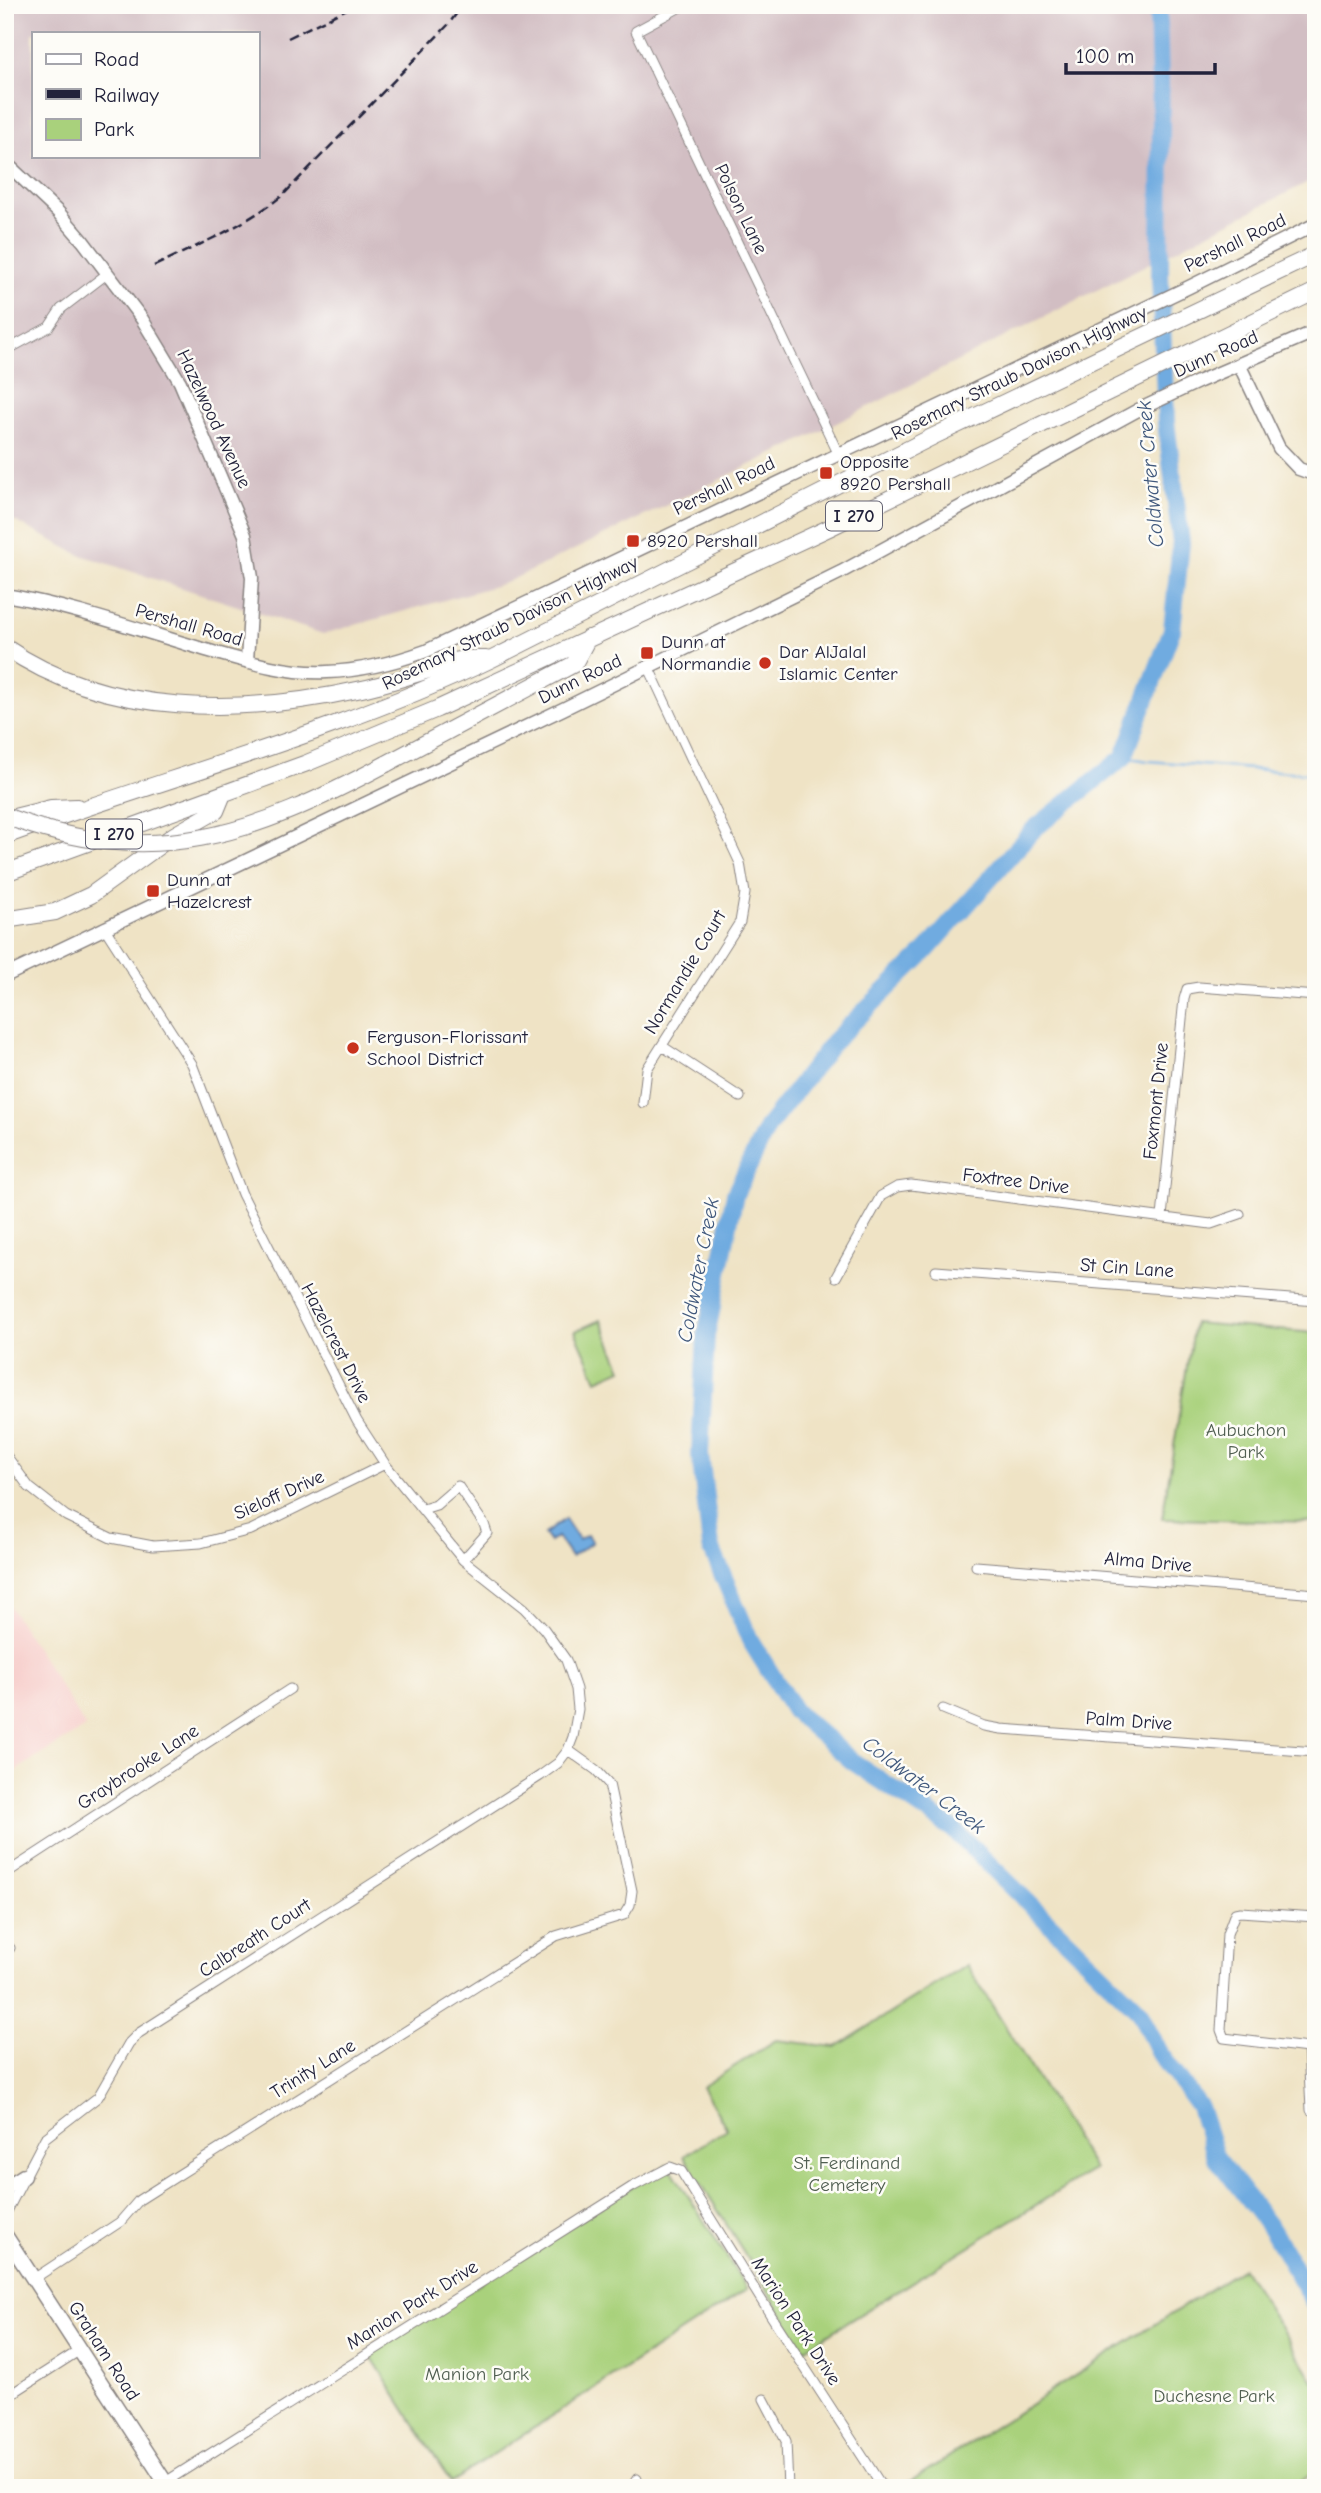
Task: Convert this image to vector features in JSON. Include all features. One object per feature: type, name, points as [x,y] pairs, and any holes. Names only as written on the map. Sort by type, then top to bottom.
[{"type":"highway","name":"Rosemary Straub Davison Highway","points":[[5,836],[324,730],[424,690],[492,659],[739,533],[1141,336],[1316,254]]},
{"type":"highway","name":"I 270","points":[[5,873],[223,794],[404,724],[831,527],[1316,291]]},
{"type":"highway","points":[[5,818],[96,841],[164,843],[232,832],[285,814],[386,764],[574,664],[588,638]]},
{"type":"highway","points":[[5,647],[92,688],[162,704],[200,706],[301,700],[364,689],[458,660],[492,659]]},
{"type":"highway","points":[[5,920],[55,912],[91,894],[174,835],[216,811],[223,794]]},
{"type":"highway","points":[[5,818],[51,808],[97,806]]},
{"type":"main road","points":[[5,2188],[24,2176]]},
{"type":"main road","name":"Graham Road","points":[[5,2235],[35,2278],[163,2486]]},
{"type":"street","name":"Polson Lane","points":[[684,5],[636,31],[838,453]]},
{"type":"street","name":"Hazelwood Avenue","points":[[9,170],[58,212],[108,273],[142,319],[180,382],[245,535],[252,578],[247,662]]},
{"type":"street","name":"Pershall Road","points":[[5,595],[43,603],[247,662],[325,672],[361,670],[393,663],[426,651],[1316,224]]},
{"type":"street","points":[[5,351],[48,327],[61,309],[108,273]]},
{"type":"street","name":"Dunn Road","points":[[5,976],[850,567],[1138,410],[1316,331]]},
{"type":"street","points":[[1239,364],[1279,448],[1298,469],[1316,475]]},
{"type":"street","name":"Normandie Court","points":[[643,1104],[647,1069],[740,922],[745,893],[740,863],[648,666]]},
{"type":"street","name":"Hazelcrest Drive","points":[[104,927],[192,1063],[242,1194],[352,1413],[385,1464],[463,1560],[524,1608],[544,1629],[566,1660],[576,1689],[578,1709],[573,1737]]},
{"type":"street","name":"Foxmont Drive","points":[[1162,1217],[1184,999],[1188,989],[1199,987],[1316,996]]},
{"type":"street","points":[[662,1046],[740,1097]]},
{"type":"street","name":"Foxtree Drive","points":[[836,1277],[881,1196],[897,1187],[911,1185],[1211,1224],[1240,1214]]},
{"type":"street","name":"St Cin Lane","points":[[936,1271],[1316,1300]]},
{"type":"street","name":"Sieloff Drive","points":[[5,1454],[30,1487],[66,1516],[111,1538],[153,1546],[201,1543],[251,1530],[385,1464]]},
{"type":"street","points":[[423,1509],[436,1505],[458,1486],[484,1524],[486,1533],[463,1560]]},
{"type":"street","name":"Alma Drive","points":[[976,1566],[1316,1594]]},
{"type":"street","name":"Graybrooke Lane","points":[[5,1874],[290,1689]]},
{"type":"street","name":"Palm Drive","points":[[943,1709],[984,1726],[1001,1729],[1316,1752]]},
{"type":"street","name":"Calbreath Court","points":[[5,2215],[45,2138],[98,2097],[130,2043],[139,2033],[540,1776],[558,1763],[568,1750],[573,1737]]},
{"type":"street","name":"Trinity Lane","points":[[35,2278],[120,2222],[139,2200],[556,1936],[624,1915],[630,1905],[632,1891],[609,1784],[596,1770],[568,1750]]},
{"type":"street","points":[[1308,2048],[1224,2038],[1221,2030],[1227,1934],[1235,1913],[1316,1917]]},
{"type":"street","points":[[1316,2038],[1308,2048],[1311,2110],[1316,2110]]},
{"type":"street","name":"Manion Park Drive","points":[[163,2486],[632,2187],[670,2168],[681,2171]]},
{"type":"street","name":"Marion Park Drive","points":[[681,2171],[883,2488]]},
{"type":"street","points":[[5,2398],[80,2350]]},
{"type":"street","points":[[764,2399],[786,2441],[788,2488]]},
{"type":"shaded area","points":[[5,5],[1316,5],[1316,178],[819,432],[505,583],[323,634],[78,554],[5,516]]},
{"type":"shaded area","points":[[5,1599],[86,1727],[5,1777]]},
{"type":"green space","points":[[601,1320],[622,1369],[597,1380],[575,1331]]},
{"type":"green space","name":"Aubuchon Park","points":[[1194,1323],[1316,1333],[1316,1522],[1162,1519]]},
{"type":"green space","name":"St. Ferdinand Cemetery","points":[[967,1965],[1094,2169],[804,2349],[684,2156],[727,2129],[702,2087],[776,2040],[836,2047]]},
{"type":"green space","name":"Manion Park","points":[[668,2164],[747,2289],[451,2482],[369,2353]]},
{"type":"green space","name":"Duchesne Park","points":[[1243,2268],[1316,2384],[1316,2471],[1290,2488],[900,2488]]},
{"type":"water","points":[[565,1519],[579,1540],[587,1535],[592,1542],[571,1557],[557,1537],[550,1542],[544,1534]]},
{"type":"waterway","name":"Coldwater Creek","points":[[1158,5],[1161,121],[1160,275],[1166,422],[1181,543],[1172,630],[1124,757],[1034,829],[925,952],[833,1042],[768,1126],[735,1194],[706,1336],[700,1454],[711,1547],[750,1640],[794,1711],[852,1761],[953,1829],[1139,2011],[1158,2051],[1199,2107],[1215,2156],[1272,2230],[1316,2306]]},
{"type":"waterway","points":[[1124,757],[1316,774]]},
{"type":"railway","points":[[288,38],[355,5]]},
{"type":"railway","points":[[154,266],[237,226],[283,195],[448,25],[463,5]]},
{"type":"place","name":"Opposite 8920 Pershall","points":[[826,473]]},
{"type":"place","name":"8920 Pershall","points":[[633,541]]},
{"type":"place","name":"Dunn at Normandie","points":[[647,653]]},
{"type":"place","name":"Dar AlJalal Islamic Center","points":[[765,663]]},
{"type":"place","name":"Dunn at Hazelcrest","points":[[153,891]]},
{"type":"place","name":"Ferguson-Florissant School District","points":[[353,1048]]}]
